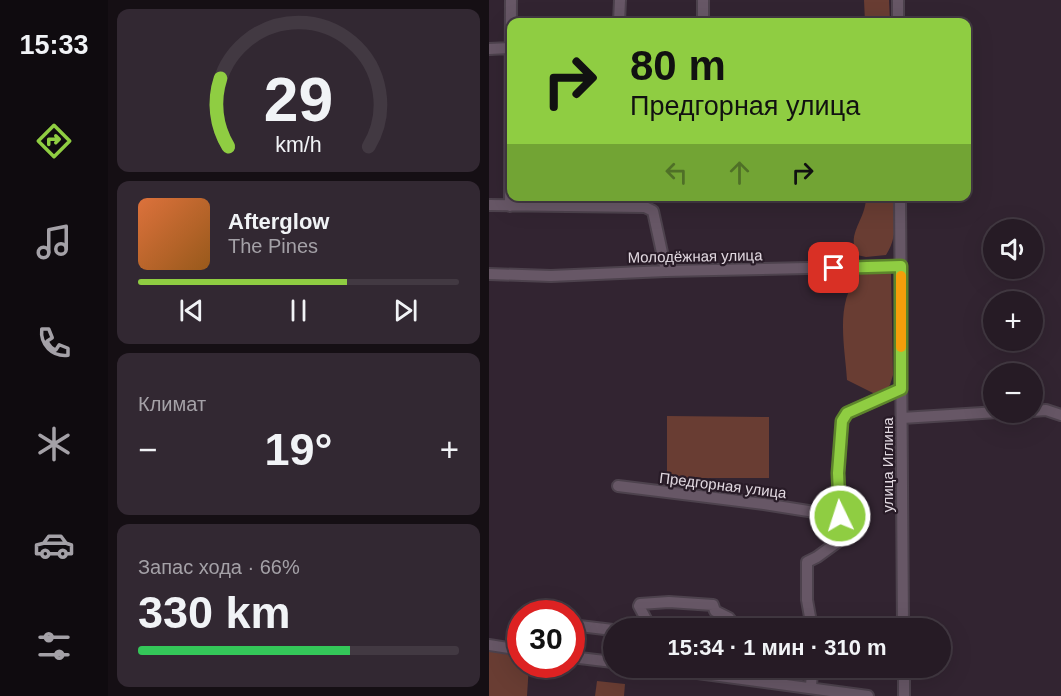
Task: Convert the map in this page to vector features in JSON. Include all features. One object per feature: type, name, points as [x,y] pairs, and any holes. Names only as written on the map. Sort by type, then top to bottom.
[{"type":"street","points":[[511,0],[511,18]]},
{"type":"street","points":[[619,18],[620,0]]},
{"type":"street","points":[[703,0],[703,18]]},
{"type":"street","points":[[898,0],[898,18]]},
{"type":"street","points":[[489,49],[507,48]]},
{"type":"street","points":[[510,201],[510,206]]},
{"type":"street","points":[[489,205],[619,201],[645,207],[653,211],[666,271]]},
{"type":"street","name":"улица Иглина","points":[[900,201],[903,618]]},
{"type":"street","name":"Молодёжная улица","points":[[489,274],[551,276],[901,266]]},
{"type":"street","points":[[810,618],[807,600],[807,562],[843,538],[838,473],[842,421],[847,413],[901,389]]},
{"type":"street","points":[[1043,410],[1061,415]]},
{"type":"street","points":[[901,418],[983,413]]},
{"type":"street","name":"Предгорная улица","points":[[618,486],[840,516]]},
{"type":"street","points":[[645,618],[640,604],[669,602],[713,605],[715,611],[729,618]]},
{"type":"street","points":[[585,627],[603,629]]},
{"type":"street","points":[[489,645],[507,648]]},
{"type":"street","points":[[585,659],[603,661]]},
{"type":"street","points":[[739,678],[868,696]]},
{"type":"street","points":[[811,688],[812,678]]},
{"type":"street","points":[[904,678],[905,696]]},
{"type":"shaded area","points":[[864,0],[889,0],[890,18],[865,18]]},
{"type":"shaded area","points":[[866,201],[894,201],[894,234],[886,255],[866,257],[857,255],[854,247],[855,233]]},
{"type":"shaded area","points":[[891,272],[893,375],[890,385],[883,393],[873,393],[847,380],[843,339],[844,310],[852,285],[860,274]]},
{"type":"shaded area","points":[[667,416],[769,417],[769,478],[667,478]]},
{"type":"shaded area","points":[[489,650],[507,652],[507,678],[528,678],[527,696],[489,696]]},
{"type":"shaded area","points":[[597,681],[625,684],[624,696],[595,696]]},
{"type":"slow traffic","points":[[901,276],[901,347]]},
{"type":"route","points":[[834,268],[901,266],[901,389],[847,413],[842,421],[838,473],[840,516]]}]
